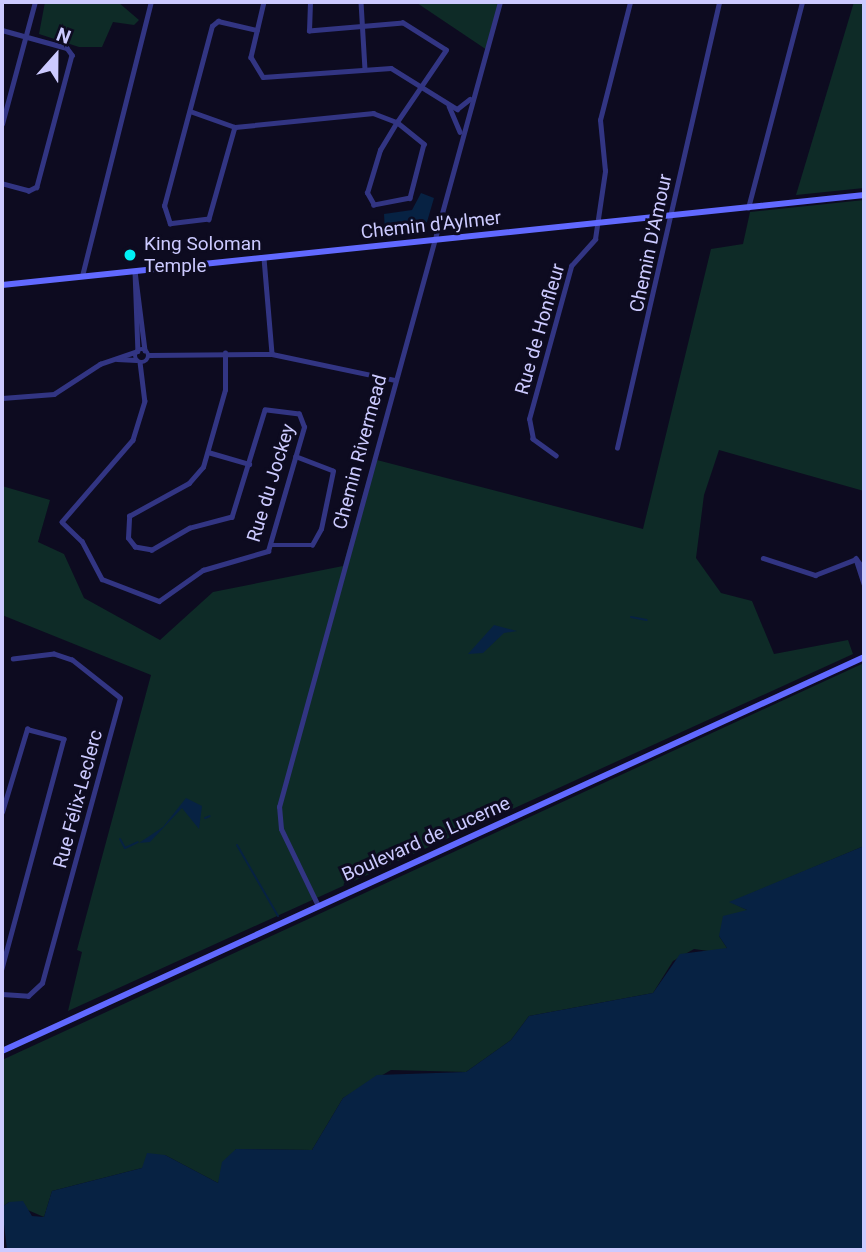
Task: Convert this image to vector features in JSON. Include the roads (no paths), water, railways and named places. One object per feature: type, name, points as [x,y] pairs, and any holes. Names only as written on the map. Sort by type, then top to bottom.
[{"type":"main road","name":"Chemin d'Aylmer","points":[[2,285],[864,195]]},
{"type":"main road","name":"Boulevard de Lucerne","points":[[2,1051],[864,657]]},
{"type":"street","points":[[2,124],[35,2]]},
{"type":"street","points":[[82,276],[151,2]]},
{"type":"street","points":[[264,2],[251,61],[266,78],[395,69],[446,102],[466,121]]},
{"type":"street","points":[[190,111],[235,127],[373,113],[397,122],[424,144],[410,198],[374,205],[368,193],[380,150],[397,122],[445,57],[444,48],[407,24],[360,25],[309,31],[310,2]]},
{"type":"street","points":[[361,2],[360,25],[365,69]]},
{"type":"street","name":"Chemin Rivermead","points":[[318,906],[281,829],[278,807],[457,149],[500,2]]},
{"type":"street","name":"Rue de Honfleur","points":[[556,456],[534,439],[530,419],[571,266],[594,242],[605,171],[600,120],[630,2]]},
{"type":"street","name":"Chemin D'Amour","points":[[617,448],[674,216],[686,132],[719,2]]},
{"type":"street","points":[[748,209],[802,2]]},
{"type":"street","points":[[235,127],[211,216],[172,225],[163,211],[214,24],[257,30]]},
{"type":"street","points":[[2,30],[72,55],[37,187],[29,191],[2,184]]},
{"type":"street","points":[[446,102],[464,108],[475,89]]},
{"type":"street","points":[[446,102],[459,126],[457,149]]},
{"type":"street","points":[[264,257],[272,354]]},
{"type":"street","points":[[135,271],[145,349],[149,355]]},
{"type":"street","points":[[135,271],[137,351],[142,361]]},
{"type":"street","points":[[2,398],[54,394],[113,359],[145,349]]},
{"type":"street","name":"Rue du Jockey","points":[[142,361],[144,379],[133,440],[62,522],[82,541],[102,579],[155,601],[203,570],[261,556],[271,545],[296,457],[304,418],[274,407],[265,411],[232,517],[190,528],[152,550],[135,547],[128,538],[129,516],[189,483],[208,452],[225,390],[225,353]]},
{"type":"street","points":[[113,359],[142,361],[149,355],[272,354],[395,380]]},
{"type":"street","points":[[208,452],[249,464]]},
{"type":"street","points":[[271,545],[312,545],[321,528],[333,471],[296,457]]},
{"type":"street","points":[[763,558],[815,575],[856,559]]},
{"type":"street","points":[[856,559],[864,570]]},
{"type":"street","points":[[856,559],[864,584]]},
{"type":"street","name":"Rue Félix-Leclerc","points":[[2,994],[27,996],[42,983],[120,698],[72,660],[54,654],[13,659]]},
{"type":"street","points":[[2,812],[24,732],[64,739],[2,969]]},
{"type":"water","points":[[421,193],[434,198],[427,222],[415,230],[385,232],[384,214],[412,210]]},
{"type":"water","points":[[494,625],[517,631],[504,633],[483,653],[468,654]]},
{"type":"water","points":[[186,798],[202,806],[199,829],[182,808],[150,842],[139,843],[163,827]]},
{"type":"water","points":[[864,846],[864,1250],[7,1250],[2,1207],[9,1202],[23,1201],[32,1216],[44,1217],[52,1191],[142,1168],[147,1153],[165,1155],[218,1183],[222,1162],[236,1149],[312,1150],[343,1098],[377,1075],[466,1072],[511,1040],[529,1016],[653,993],[680,954],[727,948],[719,936],[723,916],[747,910],[729,902]]},
{"type":"waterway","points":[[631,617],[647,620]]},
{"type":"waterway","points":[[205,818],[210,816]]},
{"type":"waterway","points":[[120,839],[125,848],[138,842]]},
{"type":"waterway","points":[[237,845],[278,916]]},
{"type":"place","name":"King Soloman Temple","points":[[130,255]]}]
